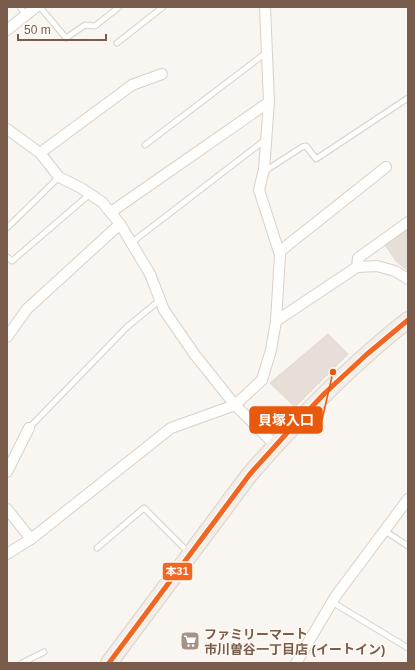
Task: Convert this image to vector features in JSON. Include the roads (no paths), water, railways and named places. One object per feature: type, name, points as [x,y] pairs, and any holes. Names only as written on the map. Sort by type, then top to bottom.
[{"type":"main road","points":[[109,663],[250,474],[275,445],[306,412],[362,359],[407,321]]},
{"type":"street","points":[[7,30],[23,11],[36,7]]},
{"type":"street","points":[[7,554],[31,539],[171,428],[235,405],[262,380],[271,350],[276,321],[280,255],[259,190],[263,172],[268,102],[265,7]]},
{"type":"street","points":[[40,153],[132,84],[162,74]]},
{"type":"street","points":[[110,212],[268,102]]},
{"type":"street","points":[[7,129],[40,153],[59,177],[102,202],[120,224],[150,274],[164,310],[195,355],[235,405],[275,445]]},
{"type":"street","points":[[279,252],[386,167]]},
{"type":"street","points":[[357,267],[358,258],[408,222]]},
{"type":"street","points":[[7,337],[27,310],[120,224]]},
{"type":"street","points":[[276,321],[357,267],[377,266],[395,271],[408,279]]},
{"type":"street","points":[[7,472],[28,428]]},
{"type":"street","points":[[296,663],[332,602],[408,499]]},
{"type":"street","points":[[7,509],[31,539]]},
{"type":"lane","points":[[40,7],[66,38],[85,25],[95,26],[119,7]]},
{"type":"lane","points":[[117,42],[163,7]]},
{"type":"lane","points":[[145,145],[266,52]]},
{"type":"lane","points":[[263,172],[302,147],[306,146],[316,159],[408,98]]},
{"type":"lane","points":[[131,243],[266,139]]},
{"type":"lane","points":[[7,228],[59,177]]},
{"type":"lane","points":[[7,257],[12,261],[90,194]]},
{"type":"lane","points":[[28,428],[127,327],[160,300]]},
{"type":"lane","points":[[97,548],[144,508],[191,554]]},
{"type":"lane","points":[[385,531],[408,546]]},
{"type":"lane","points":[[332,602],[408,648]]},
{"type":"lane","points":[[22,663],[44,652]]},
{"type":"place","name":"貝塚入口","points":[[333,372]]},
{"type":"place","name":"ファミリーマート 市川曽谷一丁目店 (イートイン)","points":[[190,641]]}]
